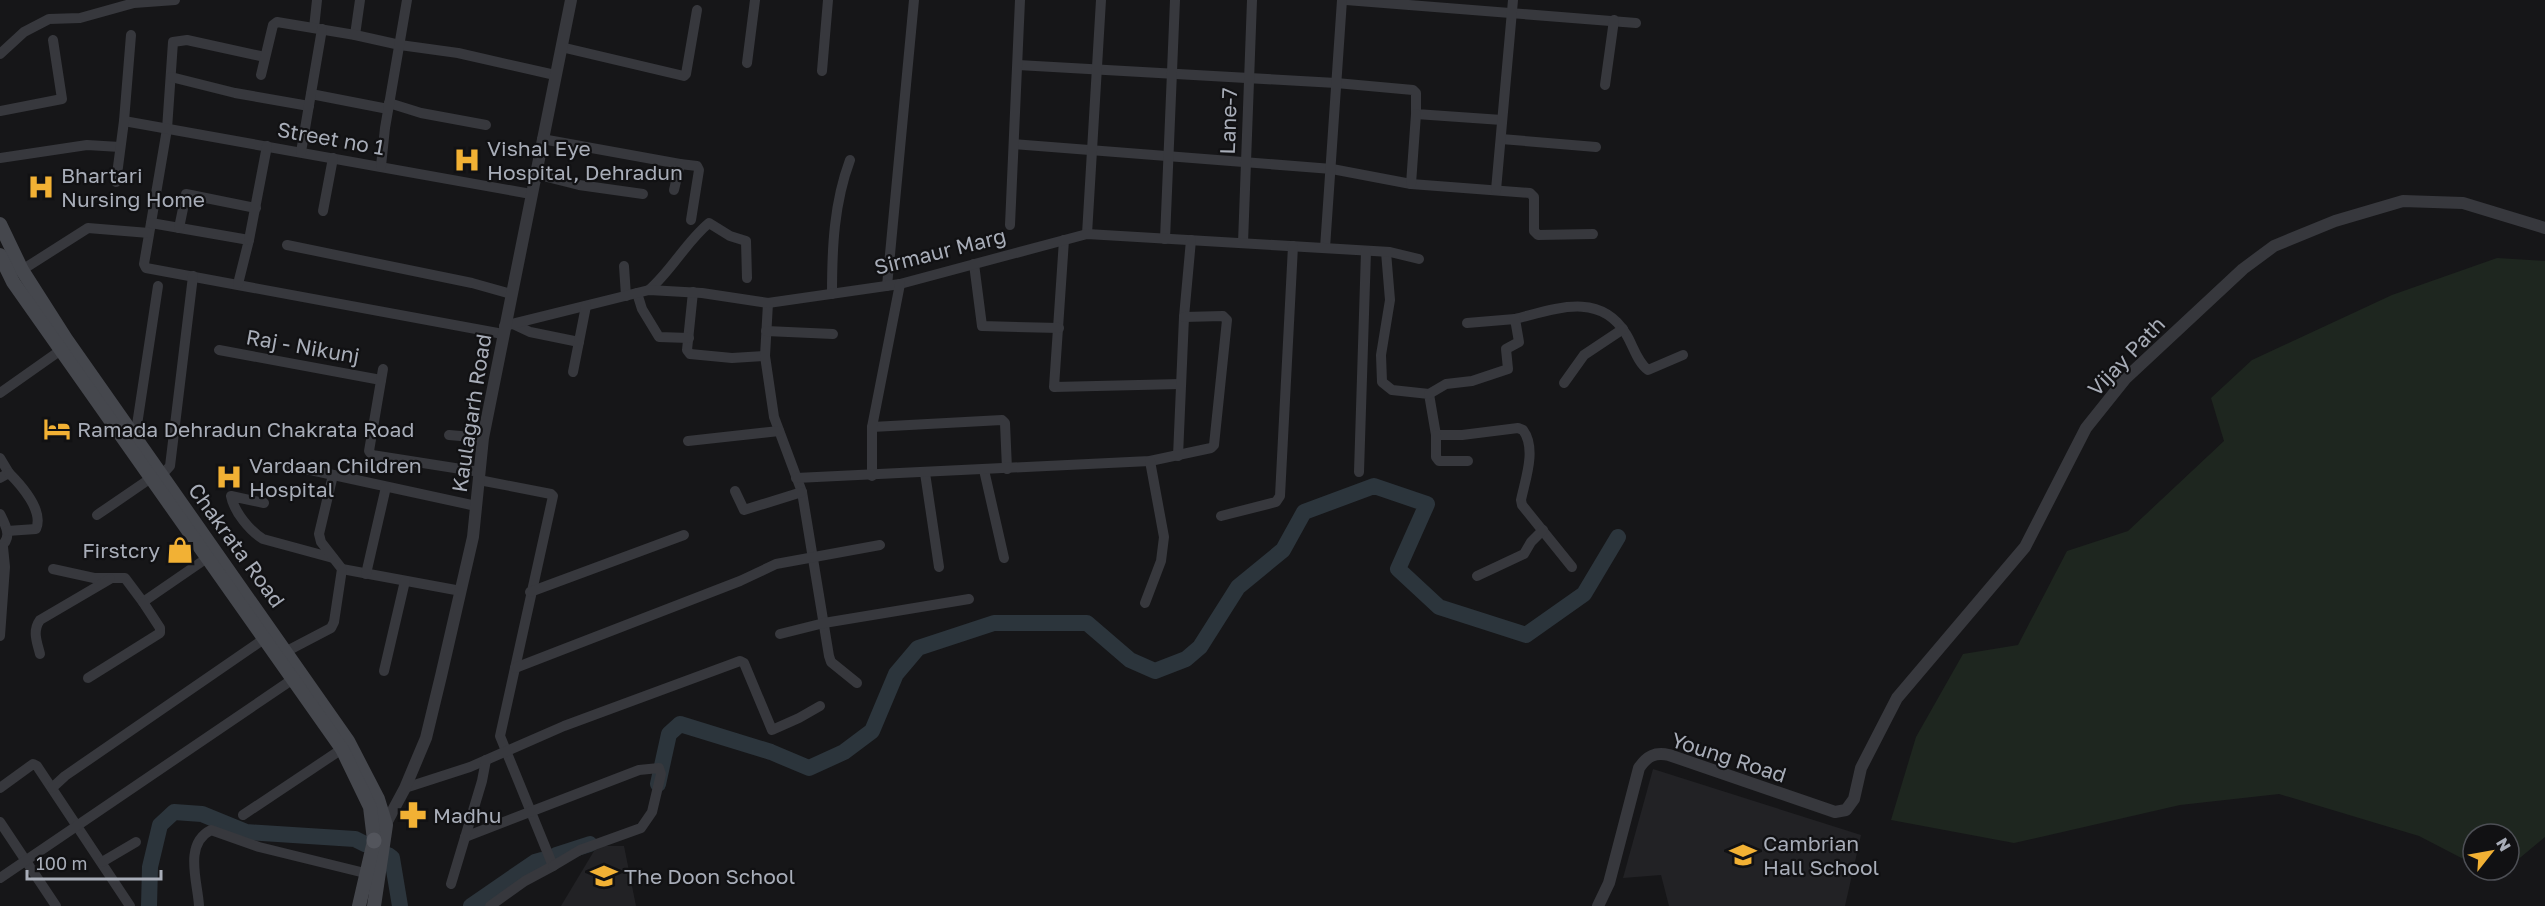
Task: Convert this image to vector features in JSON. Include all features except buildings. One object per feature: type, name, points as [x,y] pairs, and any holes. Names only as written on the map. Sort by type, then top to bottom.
[{"type":"main road","name":"Chakrata Road","points":[[0,226],[22,270],[66,339],[135,438],[156,477],[207,558],[264,639],[297,676],[348,741],[378,799],[387,825],[373,875],[359,906]]},
{"type":"main road","name":"Chakrata Road","points":[[0,255],[13,282],[61,350],[286,651],[297,676],[342,750],[370,807],[374,841],[374,906]]},
{"type":"street","points":[[112,9],[122,0]]},
{"type":"street","points":[[0,54],[35,25],[49,19],[80,18],[134,3],[175,0]]},
{"type":"street","points":[[301,152],[311,94],[318,28],[317,0]]},
{"type":"street","points":[[355,34],[360,0]]},
{"type":"street","points":[[381,166],[407,0]]},
{"type":"street","name":"Kaulagarh Road","points":[[374,841],[387,825],[426,738],[461,591],[473,537],[483,438],[507,328],[511,294],[571,0]]},
{"type":"street","points":[[747,63],[755,0]]},
{"type":"street","points":[[822,71],[828,0]]},
{"type":"street","points":[[887,286],[914,0]]},
{"type":"street","points":[[1010,225],[1020,0]]},
{"type":"street","points":[[1087,234],[1101,0]]},
{"type":"street","points":[[1165,239],[1175,0]]},
{"type":"street","name":"Lane-7","points":[[1244,243],[1252,0]]},
{"type":"street","points":[[1325,248],[1344,0],[1636,23]]},
{"type":"street","points":[[1496,190],[1513,0]]},
{"type":"street","points":[[561,47],[684,76],[697,10]]},
{"type":"street","points":[[1605,85],[1614,20]]},
{"type":"street","points":[[261,75],[275,22],[458,53],[555,75]]},
{"type":"street","points":[[116,182],[131,35]]},
{"type":"street","points":[[0,111],[62,99],[53,40]]},
{"type":"street","points":[[265,57],[187,40],[177,40],[172,44],[167,129],[144,264],[146,268],[579,342]]},
{"type":"street","points":[[1018,65],[1336,83],[1413,90],[1416,93],[1416,114],[1411,184]]},
{"type":"street","points":[[171,78],[235,93],[309,106]]},
{"type":"street","points":[[311,94],[486,125]]},
{"type":"street","points":[[1416,114],[1502,120]]},
{"type":"street","name":"Street no 1","points":[[124,121],[531,194]]},
{"type":"street","points":[[542,139],[697,166],[699,170],[691,220]]},
{"type":"street","points":[[1501,139],[1596,147]]},
{"type":"street","points":[[1014,144],[1332,168],[1411,184],[1533,194],[1534,231],[1538,235],[1593,234]]},
{"type":"street","points":[[0,158],[87,145],[120,147]]},
{"type":"street","points":[[238,284],[256,208],[267,146]]},
{"type":"street","points":[[322,211],[333,158]]},
{"type":"street","points":[[832,294],[833,236],[842,182],[850,160]]},
{"type":"street","points":[[674,190],[680,164]]},
{"type":"street","points":[[535,174],[579,185],[643,194]]},
{"type":"street","points":[[179,228],[186,194],[256,208]]},
{"type":"street","name":"Vijay Path","points":[[1846,810],[1854,799],[1862,768],[1897,698],[2025,547],[2086,428],[2126,378],[2243,268],[2274,246],[2334,221],[2403,201],[2463,203],[2545,228]]},
{"type":"street","points":[[649,290],[669,272],[687,246],[709,223],[730,236],[746,241],[747,279]]},
{"type":"street","points":[[22,270],[88,228],[179,228],[249,240]]},
{"type":"street","name":"Sirmaur Marg","points":[[507,328],[649,290],[693,292],[768,303],[900,284],[1087,234],[1388,252],[1419,259]]},
{"type":"street","points":[[1064,240],[1054,385],[1056,388],[1180,384]]},
{"type":"street","points":[[1178,456],[1184,317],[1191,240]]},
{"type":"street","points":[[287,245],[472,283],[511,294]]},
{"type":"street","points":[[1221,516],[1276,502],[1280,496],[1293,246]]},
{"type":"street","points":[[1359,472],[1366,251]]},
{"type":"street","points":[[1388,252],[1390,300],[1381,355],[1382,382],[1392,390],[1429,394],[1446,384],[1472,381],[1508,369],[1506,349],[1519,342],[1515,319]]},
{"type":"street","points":[[974,264],[982,326],[1059,328]]},
{"type":"street","points":[[624,266],[631,295],[660,337],[689,338]]},
{"type":"street","points":[[97,515],[170,466],[193,276]]},
{"type":"street","points":[[872,476],[872,427],[900,284]]},
{"type":"street","points":[[135,438],[158,286]]},
{"type":"street","points":[[693,292],[687,350],[690,354],[732,358],[765,356]]},
{"type":"street","points":[[768,303],[765,356],[774,417],[802,492],[830,659],[857,683]]},
{"type":"street","points":[[573,372],[586,306]]},
{"type":"street","points":[[1467,323],[1515,319],[1558,308],[1592,306],[1611,317],[1623,329],[1642,365],[1648,370],[1683,355]]},
{"type":"street","points":[[796,478],[1150,461],[1211,448],[1214,445],[1227,320],[1223,316],[1184,317]]},
{"type":"street","points":[[1564,383],[1584,355],[1623,329]]},
{"type":"street","points":[[766,331],[833,334]]},
{"type":"street","points":[[0,393],[61,350]]},
{"type":"street","name":"Raj - Nikunj","points":[[219,350],[382,374],[369,451],[372,454],[479,476]]},
{"type":"street","points":[[1429,394],[1436,435],[1436,457],[1439,461],[1468,461]]},
{"type":"street","points":[[872,427],[1002,420],[1005,423],[1007,469]]},
{"type":"street","points":[[1436,435],[1462,435],[1518,428],[1523,430],[1528,445],[1529,462],[1521,500],[1572,567]]},
{"type":"street","points":[[688,441],[779,431]]},
{"type":"street","points":[[449,435],[483,438]]},
{"type":"street","points":[[0,458],[4,475],[27,495],[37,514],[38,522],[36,529],[7,531]]},
{"type":"street","points":[[1145,603],[1164,549],[1164,537],[1150,461]]},
{"type":"street","points":[[292,466],[476,506]]},
{"type":"street","points":[[984,470],[1004,558]]},
{"type":"street","points":[[925,473],[939,567]]},
{"type":"street","points":[[333,475],[319,534],[321,542],[342,569],[461,591]]},
{"type":"street","points":[[479,476],[553,496],[500,736],[553,866]]},
{"type":"street","points":[[366,574],[386,487]]},
{"type":"street","points":[[735,491],[744,510],[802,492]]},
{"type":"street","points":[[264,503],[231,496],[233,505],[254,534],[263,539],[333,558]]},
{"type":"street","points":[[0,514],[7,531],[7,542],[1,547],[5,567],[0,636]]},
{"type":"street","points":[[1477,576],[1524,554],[1532,539],[1543,530]]},
{"type":"street","points":[[530,592],[684,535]]},
{"type":"street","points":[[515,668],[740,581],[772,566],[880,545]]},
{"type":"street","points":[[143,602],[207,558]]},
{"type":"street","points":[[53,569],[75,576],[125,578],[160,628],[160,633],[88,678]]},
{"type":"street","points":[[286,651],[331,628],[334,622],[342,569]]},
{"type":"street","points":[[40,654],[35,636],[36,626],[40,620],[113,578]]},
{"type":"street","points":[[384,671],[405,581]]},
{"type":"street","points":[[780,634],[824,623],[969,599]]},
{"type":"street","points":[[52,788],[73,770],[264,639]]},
{"type":"street","points":[[405,788],[486,760],[564,726],[740,661],[744,663],[772,730],[820,706]]},
{"type":"street","points":[[0,878],[297,676]]},
{"type":"street","points":[[243,815],[342,750]]},
{"type":"street","name":"Young Road","points":[[1598,906],[1609,883],[1639,768],[1649,756],[1660,753],[1669,755],[1835,812],[1846,810]]},
{"type":"street","points":[[451,884],[486,760]]},
{"type":"street","points":[[0,788],[34,764],[130,906]]},
{"type":"street","points":[[465,837],[639,770],[657,766],[661,772],[650,817],[641,828],[580,850],[525,881],[490,906]]},
{"type":"street","points":[[0,822],[56,906]]},
{"type":"street","points":[[199,906],[193,866],[198,843],[211,830],[259,847],[373,875]]},
{"type":"street","points":[[102,862],[136,842]]},
{"type":"shaded area","points":[[2497,258],[2545,261],[2545,837],[2521,857],[2521,822],[2461,822],[2461,858],[2419,836],[2279,794],[2180,805],[2014,843],[1891,820],[1916,737],[1963,654],[2018,645],[2067,551],[2128,531],[2224,441],[2211,398],[2252,360],[2392,295]]},
{"type":"shaded area","name":"Cambrian Hall School","points":[[1653,769],[1861,835],[1845,906],[1669,906],[1661,875],[1623,878]]},
{"type":"shaded area","name":"The Doon School","points":[[597,846],[624,846],[636,906],[561,906]]},
{"type":"waterway","points":[[658,784],[669,734],[680,724],[771,752],[809,768],[844,752],[872,731],[896,674],[918,648],[994,623],[1087,623],[1130,660],[1155,671],[1186,659],[1200,647],[1238,587],[1283,550],[1304,512],[1374,486],[1427,504],[1398,569],[1439,607],[1526,635],[1584,594],[1618,537]]},
{"type":"waterway","points":[[149,906],[150,867],[160,825],[174,812],[202,814],[246,832],[355,839],[365,844]]},
{"type":"waterway","points":[[556,855],[590,844]]},
{"type":"waterway","points":[[388,855],[392,858],[400,906]]},
{"type":"waterway","points":[[471,906],[535,862],[542,860]]},
{"type":"place","name":"Vishal Eye Hospital, Dehradun","points":[[467,160]]},
{"type":"place","name":"Bhartari Nursing Home","points":[[41,187]]},
{"type":"place","name":"Ramada Dehradun Chakrata Road","points":[[57,429]]},
{"type":"place","name":"Vardaan Children Hospital","points":[[229,477]]},
{"type":"place","name":"Firstcry","points":[[180,550]]},
{"type":"place","name":"Madhu","points":[[413,815]]},
{"type":"place","name":"Cambrian Hall School","points":[[1743,855]]},
{"type":"place","name":"The Doon School","points":[[604,876]]}]
